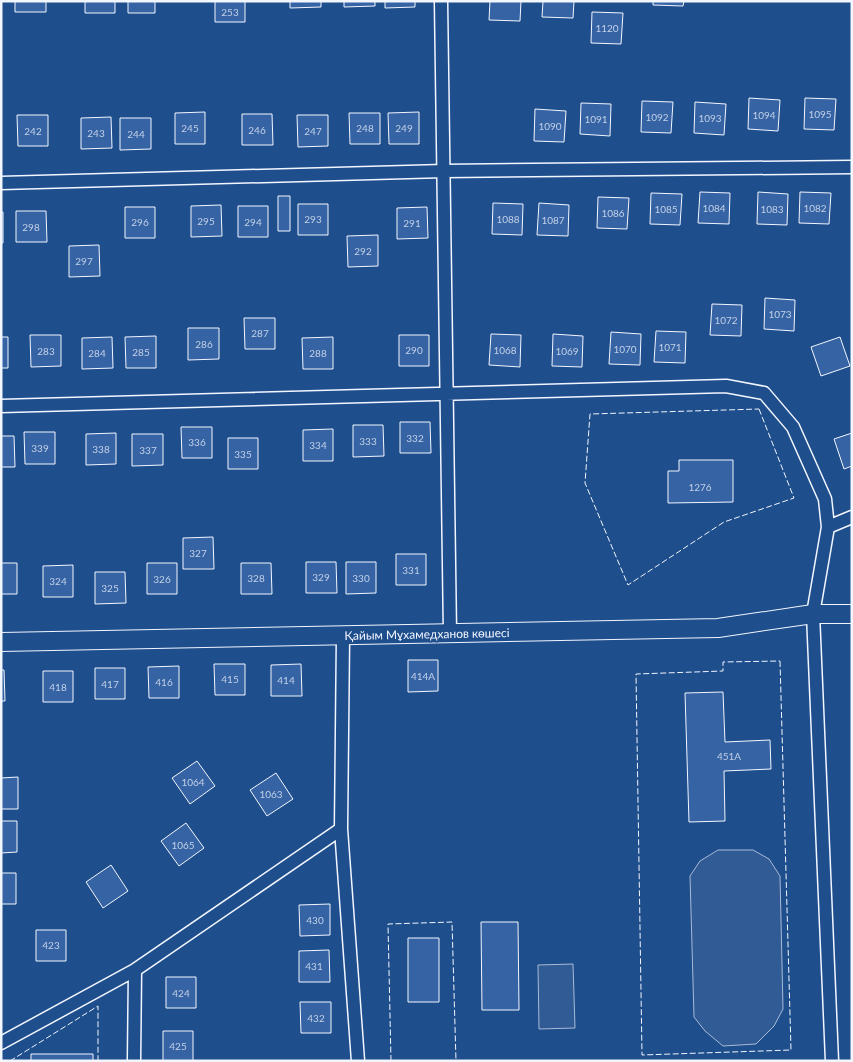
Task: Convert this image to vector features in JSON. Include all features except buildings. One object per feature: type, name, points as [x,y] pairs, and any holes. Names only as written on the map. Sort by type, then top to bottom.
[{"type":"street","points":[[441,1],[450,634]]},
{"type":"street","points":[[1,183],[444,171],[852,167]]},
{"type":"street","points":[[1,406],[726,386],[764,393],[793,426],[825,499],[828,527],[812,614],[832,1061]]},
{"type":"street","points":[[828,527],[852,517]]},
{"type":"street","name":"Қайым Мұхамедханов көшесі","points":[[1,642],[718,628],[812,614],[852,614]]},
{"type":"street","points":[[343,636],[341,829],[358,1061]]},
{"type":"street","points":[[1,1043],[135,970],[341,829]]},
{"type":"street","points":[[134,1061],[135,970]]},
{"type":"shaded area","points":[[718,850],[753,850],[769,859],[780,876],[783,1009],[774,1026],[756,1044],[723,1046],[705,1031],[694,1017],[690,876],[700,861]]},
{"type":"shaded area","points":[[573,964],[575,1028],[539,1029],[538,965]]},
{"type":"fence","points":[[759,409],[794,498],[724,522],[628,585],[585,483],[590,414],[759,409]]},
{"type":"fence","points":[[780,661],[791,1050],[642,1055],[636,674],[723,671],[723,662],[780,661]]},
{"type":"fence","points":[[391,1061],[388,924],[452,922],[456,1061]]},
{"type":"fence","points":[[10,1061],[98,1006],[98,1061]]}]
